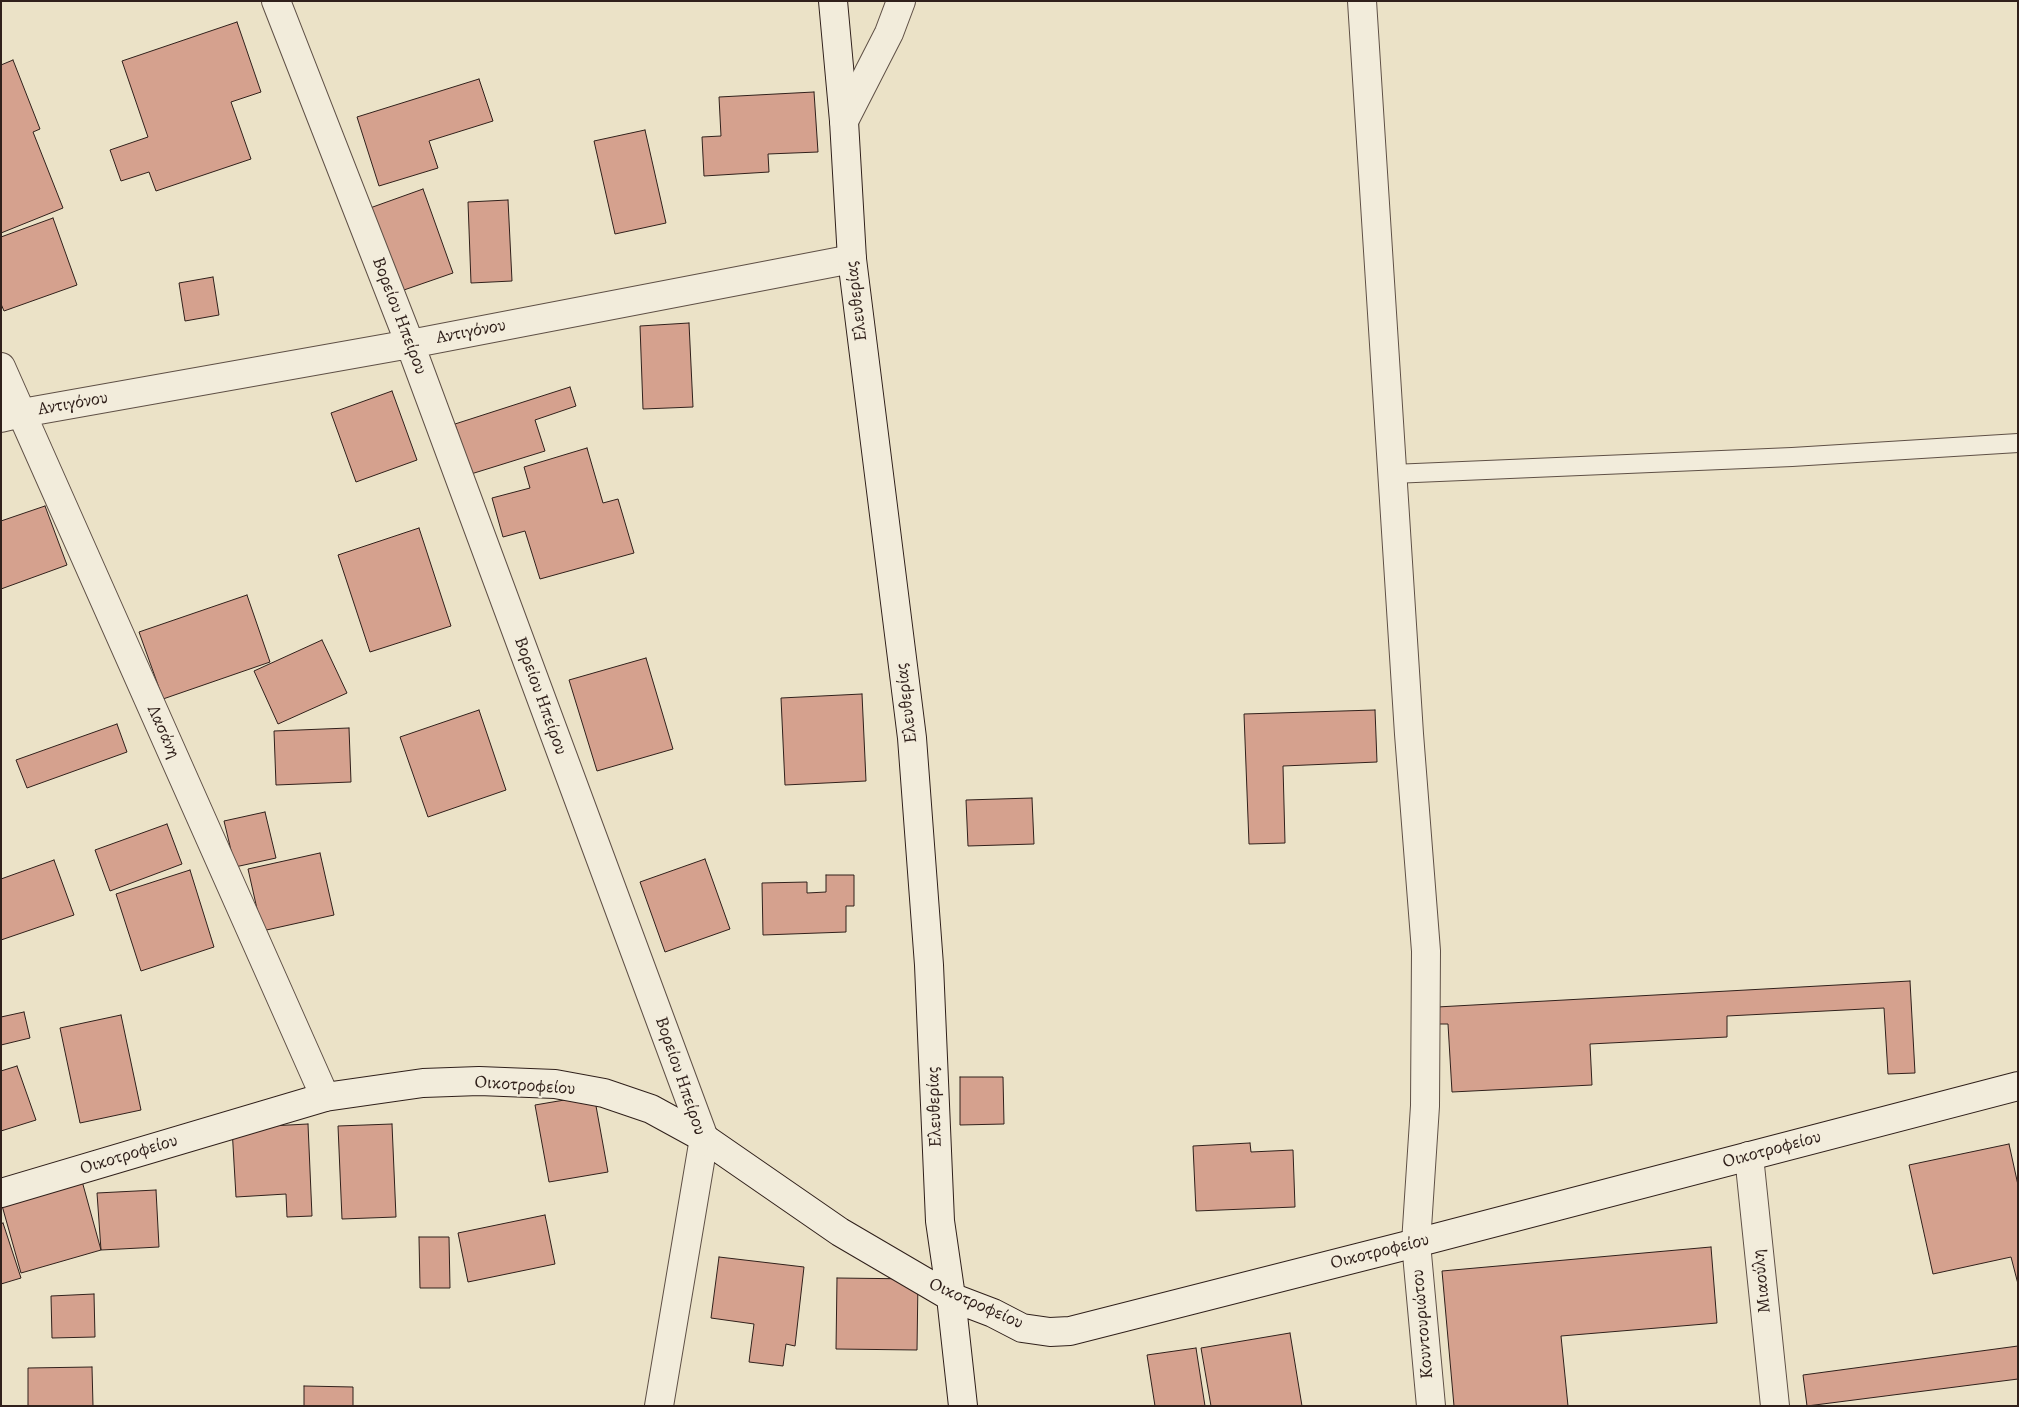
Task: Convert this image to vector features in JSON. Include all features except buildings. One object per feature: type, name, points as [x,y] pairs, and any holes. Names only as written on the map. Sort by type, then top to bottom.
[{"type":"street","name":"Βορείου Ηπείρου","points":[[276,1],[410,344],[704,1138],[659,1406]]},
{"type":"street","name":"Ελευθερίας","points":[[833,1],[844,121],[852,259],[912,738],[929,965],[940,1221],[951,1296],[962,1406]]},
{"type":"street","points":[[844,121],[888,33],[901,1]]},
{"type":"street","name":"Κουντουριώτου","points":[[1362,1],[1409,734],[1426,951],[1425,1106],[1416,1243],[1431,1406]]},
{"type":"street","name":"Αντιγόνου","points":[[12,416],[410,344],[852,259]]},
{"type":"street","name":"Λασάνη","points":[[1,367],[12,416],[325,1097]]},
{"type":"street","name":"Οικοτροφείου","points":[[1,1193],[325,1097],[423,1084],[479,1081],[555,1084],[604,1093],[651,1109],[704,1138],[840,1232],[951,1296],[993,1313],[1022,1328],[1050,1332],[1070,1330],[1416,1243],[2018,1086]]},
{"type":"street","name":"Μιαούλη","points":[[1749,1156],[1775,1406]]},
{"type":"lane","points":[[1392,474],[1792,457],[2018,443]]}]
